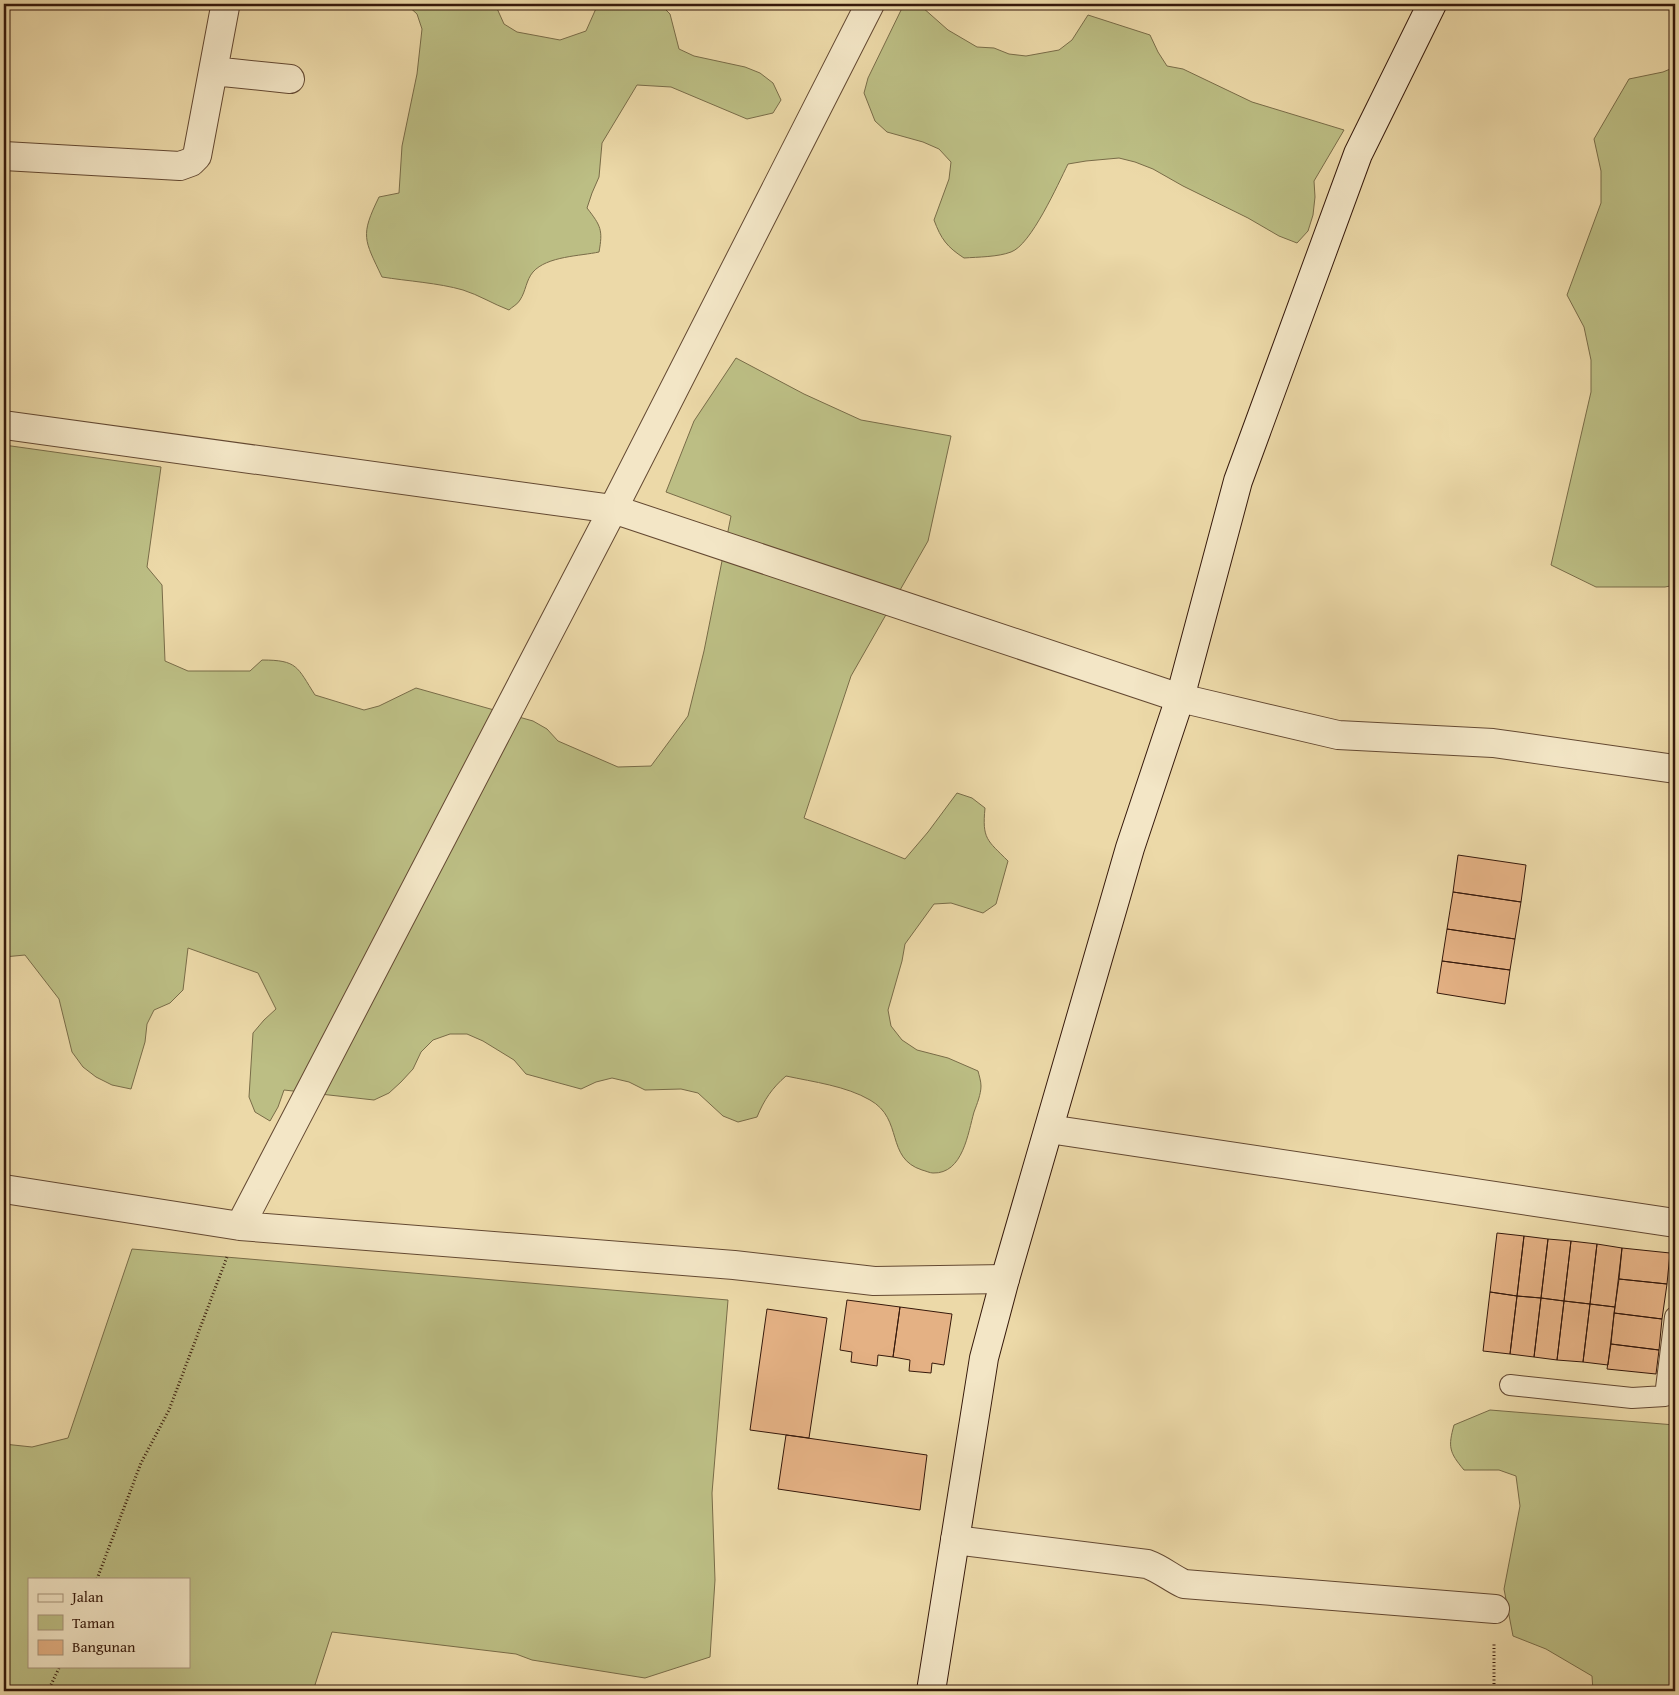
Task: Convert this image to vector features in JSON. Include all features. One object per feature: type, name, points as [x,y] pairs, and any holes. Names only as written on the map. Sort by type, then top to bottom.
[{"type":"street","points":[[240,1226],[613,508],[870,4]]},
{"type":"street","points":[[930,1691],[984,1358],[1005,1279],[1130,848],[1180,698],[1241,472],[1358,154],[1432,4]]},
{"type":"street","points":[[4,156],[180,166],[191,162],[197,156],[225,7]]},
{"type":"street","points":[[213,71],[290,79]]},
{"type":"street","points":[[4,425],[613,508],[1180,698],[1338,735],[1493,742],[1675,770]]},
{"type":"street","points":[[1049,1129],[1675,1223]]},
{"type":"street","points":[[4,1189],[240,1226],[734,1265],[874,1280],[1005,1279]]},
{"type":"street","points":[[955,1540],[1147,1564],[1158,1568],[1171,1578],[1184,1584],[1495,1609]]},
{"type":"lane","points":[[1510,1385],[1632,1398],[1665,1396],[1675,1317]]},
{"type":"path","points":[[97,1578],[142,1463],[169,1410],[189,1354],[240,1226]]},
{"type":"path","points":[[1494,1691],[1495,1609]]},
{"type":"path","points":[[48,1691],[59,1668]]},
{"type":"green space","points":[[406,4],[495,4],[504,24],[517,32],[560,40],[586,31],[598,4],[660,4],[670,14],[679,49],[694,56],[745,67],[760,73],[773,83],[781,100],[773,113],[747,119],[671,87],[637,85],[602,143],[599,177],[587,208],[600,228],[599,252],[555,260],[539,267],[531,275],[519,301],[509,310],[463,290],[382,277],[371,254],[368,245],[367,229],[373,210],[379,197],[399,193],[402,146],[417,74],[422,29],[417,14]]},
{"type":"green space","points":[[904,4],[922,7],[948,30],[977,47],[994,48],[1009,54],[1026,56],[1059,50],[1072,40],[1088,15],[1150,35],[1167,66],[1183,69],[1252,102],[1344,130],[1314,181],[1313,215],[1308,231],[1297,243],[1279,236],[1153,169],[1119,158],[1068,164],[1043,213],[1019,247],[1011,252],[1000,255],[964,258],[945,242],[934,220],[949,179],[951,162],[939,149],[923,142],[887,132],[875,121],[864,93],[868,78]]},
{"type":"green space","points":[[1675,67],[1675,585],[1665,587],[1596,587],[1551,565],[1591,392],[1591,360],[1584,327],[1567,295],[1601,203],[1601,171],[1594,139],[1629,79],[1663,72]]},
{"type":"green space","points":[[736,358],[804,394],[861,420],[951,436],[928,541],[851,676],[804,818],[905,859],[957,793],[972,798],[985,808],[985,833],[995,848],[1008,861],[996,904],[983,913],[951,903],[934,904],[905,944],[888,1010],[891,1026],[902,1040],[917,1050],[948,1058],[978,1071],[981,1084],[980,1096],[958,1160],[943,1172],[933,1173],[911,1164],[903,1157],[898,1148],[892,1127],[880,1108],[861,1095],[840,1088],[786,1076],[769,1095],[757,1117],[738,1122],[723,1116],[698,1093],[681,1089],[645,1090],[629,1082],[612,1078],[596,1082],[581,1089],[526,1074],[514,1060],[483,1041],[467,1034],[450,1034],[433,1040],[421,1052],[413,1069],[401,1082],[389,1093],[374,1100],[284,1090],[278,1107],[270,1121],[255,1112],[249,1097],[253,1033],[276,1009],[258,973],[188,948],[183,990],[170,1003],[154,1010],[147,1024],[145,1042],[131,1089],[112,1085],[96,1077],[83,1067],[72,1052],[59,999],[25,955],[4,957],[4,445],[161,467],[147,567],[162,585],[165,661],[188,671],[250,671],[262,660],[283,662],[290,664],[300,672],[315,695],[364,710],[379,706],[416,688],[533,721],[547,729],[558,741],[618,767],[651,766],[688,716],[704,651],[731,516],[666,492],[694,421]]},
{"type":"green space","points":[[132,1249],[728,1300],[712,1493],[715,1580],[710,1657],[645,1678],[532,1660],[516,1654],[332,1632],[313,1691],[4,1691],[4,1444],[32,1447],[68,1438]]},
{"type":"green space","points":[[1490,1410],[1675,1425],[1675,1691],[1593,1691],[1592,1676],[1546,1649],[1513,1636],[1504,1589],[1520,1506],[1516,1476],[1499,1470],[1464,1470],[1451,1449],[1454,1425]]},
{"type":"building","points":[[1458,855],[1526,865],[1521,902],[1453,892]]},
{"type":"building","points":[[1453,892],[1521,902],[1515,939],[1447,929]]},
{"type":"building","points":[[1447,929],[1515,939],[1510,970],[1442,961]]},
{"type":"building","points":[[1442,961],[1510,970],[1505,1004],[1437,993]]},
{"type":"building","points":[[1497,1233],[1524,1236],[1517,1296],[1490,1292]]},
{"type":"building","points":[[1524,1236],[1548,1239],[1541,1298],[1517,1296]]},
{"type":"building","points":[[1548,1239],[1571,1241],[1564,1301],[1541,1298]]},
{"type":"building","points":[[1571,1241],[1597,1244],[1590,1304],[1564,1301]]},
{"type":"building","points":[[1597,1244],[1622,1248],[1615,1307],[1590,1304]]},
{"type":"building","points":[[1622,1248],[1670,1253],[1667,1284],[1619,1279]]},
{"type":"building","points":[[1619,1279],[1667,1284],[1662,1319],[1614,1313]]},
{"type":"building","points":[[1490,1292],[1517,1296],[1510,1354],[1483,1351]]},
{"type":"building","points":[[1517,1296],[1541,1298],[1534,1357],[1510,1354]]},
{"type":"building","points":[[1541,1298],[1564,1301],[1557,1360],[1534,1357]]},
{"type":"building","points":[[847,1300],[900,1307],[893,1357],[878,1355],[877,1366],[851,1362],[852,1352],[840,1350]]},
{"type":"building","points":[[1564,1301],[1590,1304],[1583,1362],[1557,1360]]},
{"type":"building","points":[[1590,1304],[1615,1307],[1608,1365],[1583,1362]]},
{"type":"building","points":[[900,1307],[952,1314],[944,1365],[932,1363],[931,1373],[909,1371],[910,1360],[893,1357]]},
{"type":"building","points":[[767,1309],[827,1318],[809,1438],[750,1430]]},
{"type":"building","points":[[1614,1313],[1662,1319],[1659,1350],[1611,1344]]},
{"type":"building","points":[[1611,1344],[1659,1350],[1656,1374],[1607,1369]]},
{"type":"building","points":[[786,1435],[927,1455],[920,1510],[778,1489]]}]
